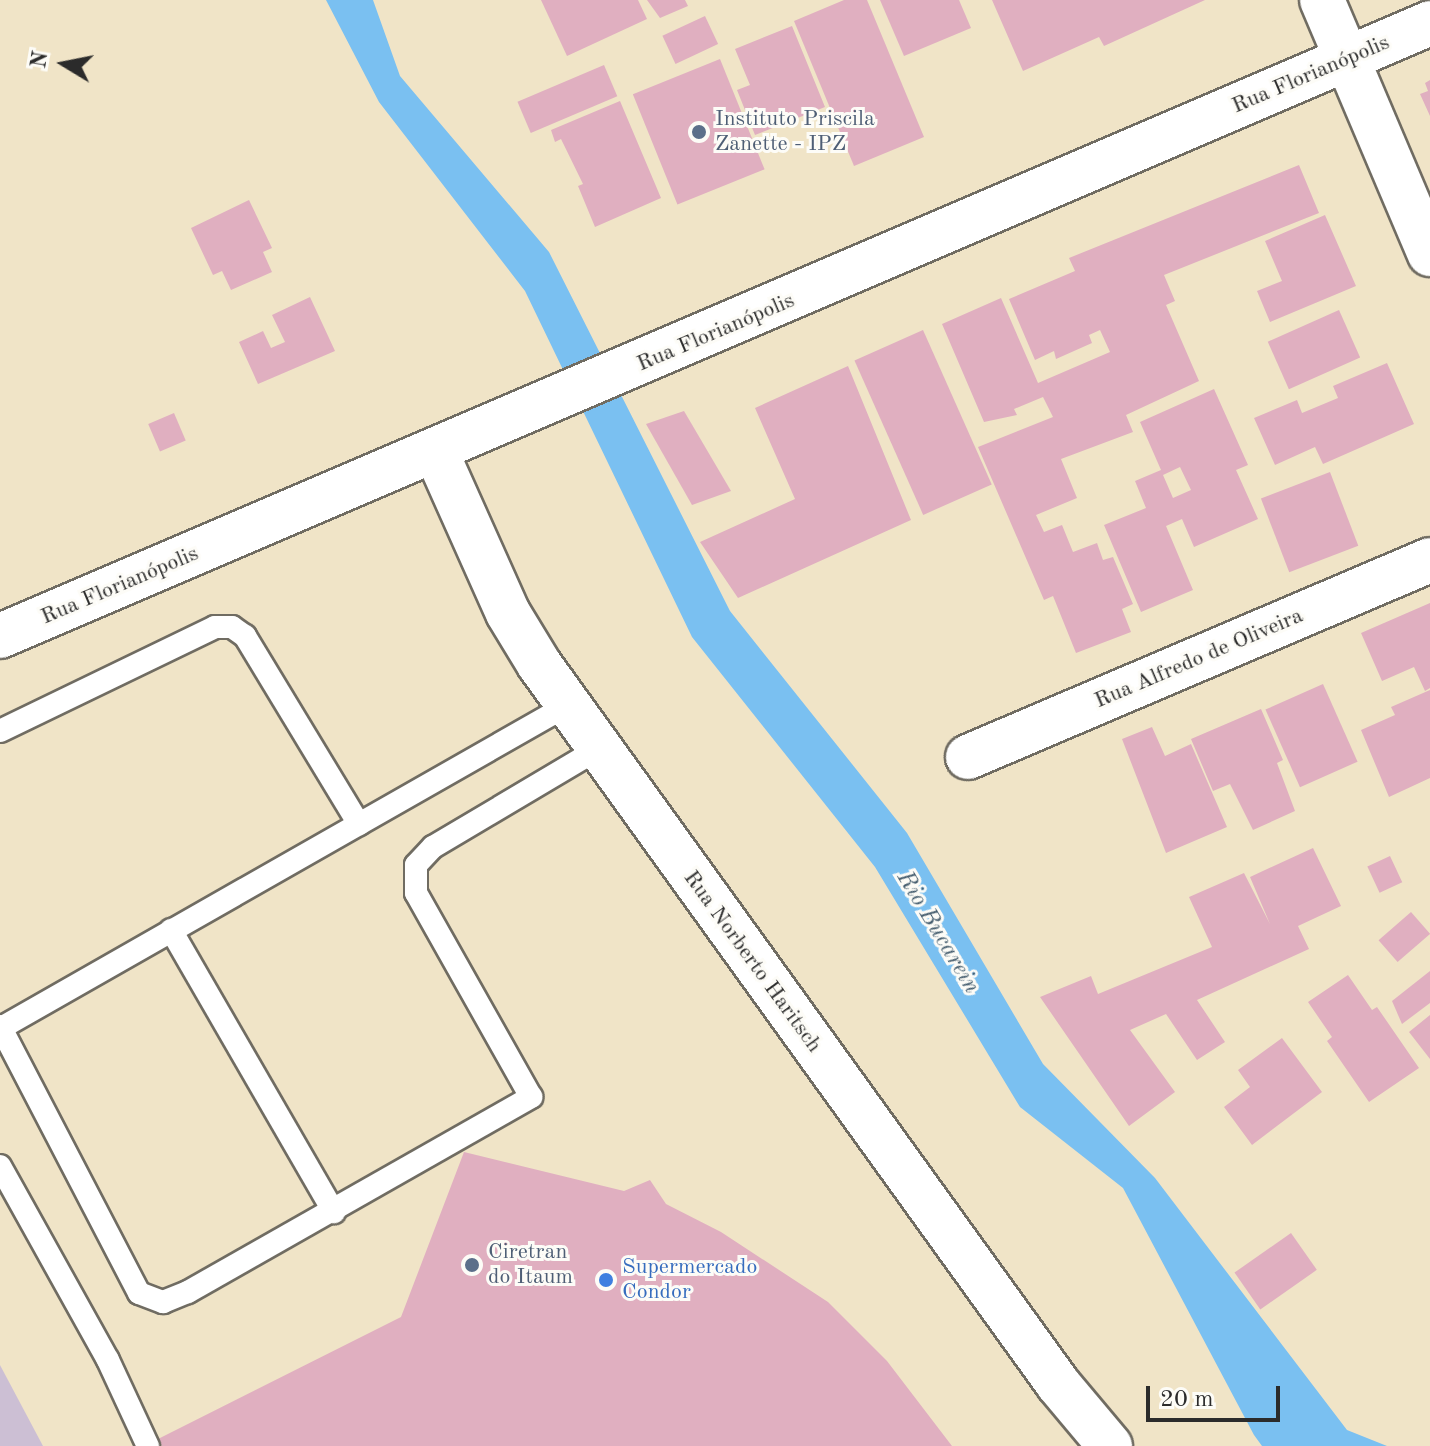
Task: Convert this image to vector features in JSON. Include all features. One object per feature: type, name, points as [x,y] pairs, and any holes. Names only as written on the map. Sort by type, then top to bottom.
[{"type":"street","points":[[1322,0],[1430,254]]},
{"type":"street","name":"Rua Florianópolis","points":[[0,636],[637,367],[1430,23]]},
{"type":"street","name":"Rua Norberto Haritsch","points":[[436,452],[508,613],[568,705],[1058,1384],[1110,1446]]},
{"type":"street","name":"Rua Alfredo de Oliveira","points":[[968,757],[1430,560]]},
{"type":"street","points":[[0,606],[44,618]]},
{"type":"lane","points":[[0,731],[215,627],[232,627],[245,636],[359,824]]},
{"type":"lane","points":[[568,705],[1,1027],[139,1293],[163,1302],[188,1292],[334,1212],[531,1097],[416,893],[416,865],[433,847],[598,749]]},
{"type":"lane","points":[[171,930],[334,1212]]},
{"type":"lane","points":[[0,1166],[108,1360],[148,1446]]},
{"type":"shaded area","points":[[0,1365],[43,1446],[0,1446]]},
{"type":"water","name":"Rio Bucarein","points":[[326,0],[373,0],[400,76],[549,252],[730,611],[907,833],[1043,1064],[1155,1178],[1347,1430],[1387,1446],[1262,1446],[1123,1188],[1020,1107],[875,867],[692,637],[525,291],[379,102]]},
{"type":"building","points":[[541,0],[638,0],[647,19],[567,56]]},
{"type":"building","points":[[647,0],[685,0],[688,6],[660,18]]},
{"type":"building","points":[[844,0],[867,0],[924,137],[854,166],[794,21]]},
{"type":"building","points":[[880,0],[959,0],[971,28],[904,56]]},
{"type":"building","points":[[992,0],[1205,0],[1104,46],[1099,37],[1023,71]]},
{"type":"building","points":[[705,16],[718,44],[676,64],[662,36]]},
{"type":"building","points":[[792,26],[825,107],[755,135],[737,90],[750,85],[735,49]]},
{"type":"building","name":"Instituto Priscila Zanette - IPZ","points":[[720,59],[765,169],[677,205],[633,94]]},
{"type":"building","points":[[604,65],[617,96],[531,133],[517,102]]},
{"type":"building","points":[[1430,80],[1430,116],[1420,94],[1428,91],[1425,83]]},
{"type":"building","points":[[620,101],[661,198],[595,227],[578,186],[583,184],[561,139],[555,142],[551,130]]},
{"type":"building","points":[[1299,165],[1319,213],[1164,275],[1175,301],[1166,305],[1199,381],[1126,415],[1133,432],[1061,459],[1077,498],[1036,515],[1044,532],[1062,525],[1073,552],[1097,543],[1103,560],[1113,557],[1133,604],[1122,609],[1131,632],[1076,653],[1053,596],[1044,600],[978,447],[1053,417],[1043,397],[1014,409],[1017,415],[984,422],[942,324],[1001,298],[1038,383],[1110,352],[1100,330],[1089,335],[1092,343],[1056,359],[1054,351],[1035,360],[1009,299],[1075,271],[1069,258]]},
{"type":"building","points":[[249,200],[272,248],[263,252],[272,272],[231,290],[222,271],[213,275],[191,228]]},
{"type":"building","points":[[1325,215],[1356,286],[1270,322],[1257,291],[1282,281],[1265,241]]},
{"type":"building","points":[[310,297],[335,351],[258,384],[239,342],[263,331],[271,348],[285,342],[272,315]]},
{"type":"building","points":[[1339,310],[1360,358],[1289,389],[1268,342]]},
{"type":"building","points":[[923,330],[992,484],[923,515],[854,361]]},
{"type":"building","points":[[1387,363],[1414,424],[1323,464],[1315,447],[1275,465],[1254,418],[1297,400],[1302,413],[1338,398],[1333,386]]},
{"type":"building","points":[[848,366],[911,520],[738,598],[700,542],[795,499],[755,408]]},
{"type":"building","points":[[1214,389],[1248,465],[1236,470],[1258,519],[1194,547],[1182,519],[1166,526],[1193,590],[1141,612],[1104,525],[1146,508],[1135,481],[1161,470],[1140,422]],"holes":[[[1180,467],[1191,490],[1173,498],[1163,475]]]},
{"type":"building","points":[[684,411],[731,491],[692,505],[646,424]]},
{"type":"building","points":[[174,413],[186,441],[160,452],[148,424]]},
{"type":"building","points":[[1330,472],[1358,546],[1289,572],[1261,499]]},
{"type":"building","points":[[1430,603],[1430,688],[1425,691],[1414,667],[1382,681],[1361,633]]},
{"type":"building","points":[[1323,684],[1358,762],[1300,787],[1265,710]]},
{"type":"building","points":[[1430,690],[1430,778],[1389,797],[1361,730],[1395,715],[1391,707]]},
{"type":"building","points":[[1261,709],[1283,760],[1277,763],[1295,811],[1253,830],[1230,784],[1213,791],[1191,739]]},
{"type":"building","points":[[1152,727],[1165,756],[1191,744],[1227,827],[1166,853],[1122,739]]},
{"type":"building","points":[[1313,848],[1341,906],[1298,926],[1309,949],[1197,1000],[1225,1042],[1197,1060],[1166,1014],[1130,1030],[1175,1092],[1129,1126],[1040,997],[1091,976],[1098,994],[1212,947],[1189,897],[1244,873],[1270,924],[1250,877]]},
{"type":"building","points":[[1390,856],[1402,882],[1380,893],[1367,867]]},
{"type":"building","points":[[1411,912],[1430,934],[1398,962],[1379,940]]},
{"type":"building","points":[[1430,971],[1430,1003],[1402,1024],[1392,1001]]},
{"type":"building","points":[[1348,975],[1372,1010],[1377,1007],[1419,1068],[1369,1102],[1327,1041],[1332,1037],[1308,1002]]},
{"type":"building","points":[[1430,1015],[1430,1059],[1409,1032]]},
{"type":"building","points":[[1282,1038],[1322,1092],[1252,1145],[1224,1107],[1250,1087],[1238,1070]]},
{"type":"building","name":"Supermercado Condor","points":[[464,1152],[624,1191],[650,1180],[666,1204],[721,1232],[828,1302],[887,1361],[952,1446],[162,1446],[158,1439],[401,1317]]},
{"type":"building","points":[[1291,1233],[1317,1270],[1260,1309],[1234,1273]]},
{"type":"place","name":"Instituto Priscila Zanette - IPZ","points":[[699,132]]},
{"type":"place","name":"Ciretran do Itaum","points":[[472,1265]]},
{"type":"place","name":"Supermercado Condor","points":[[606,1280]]}]
